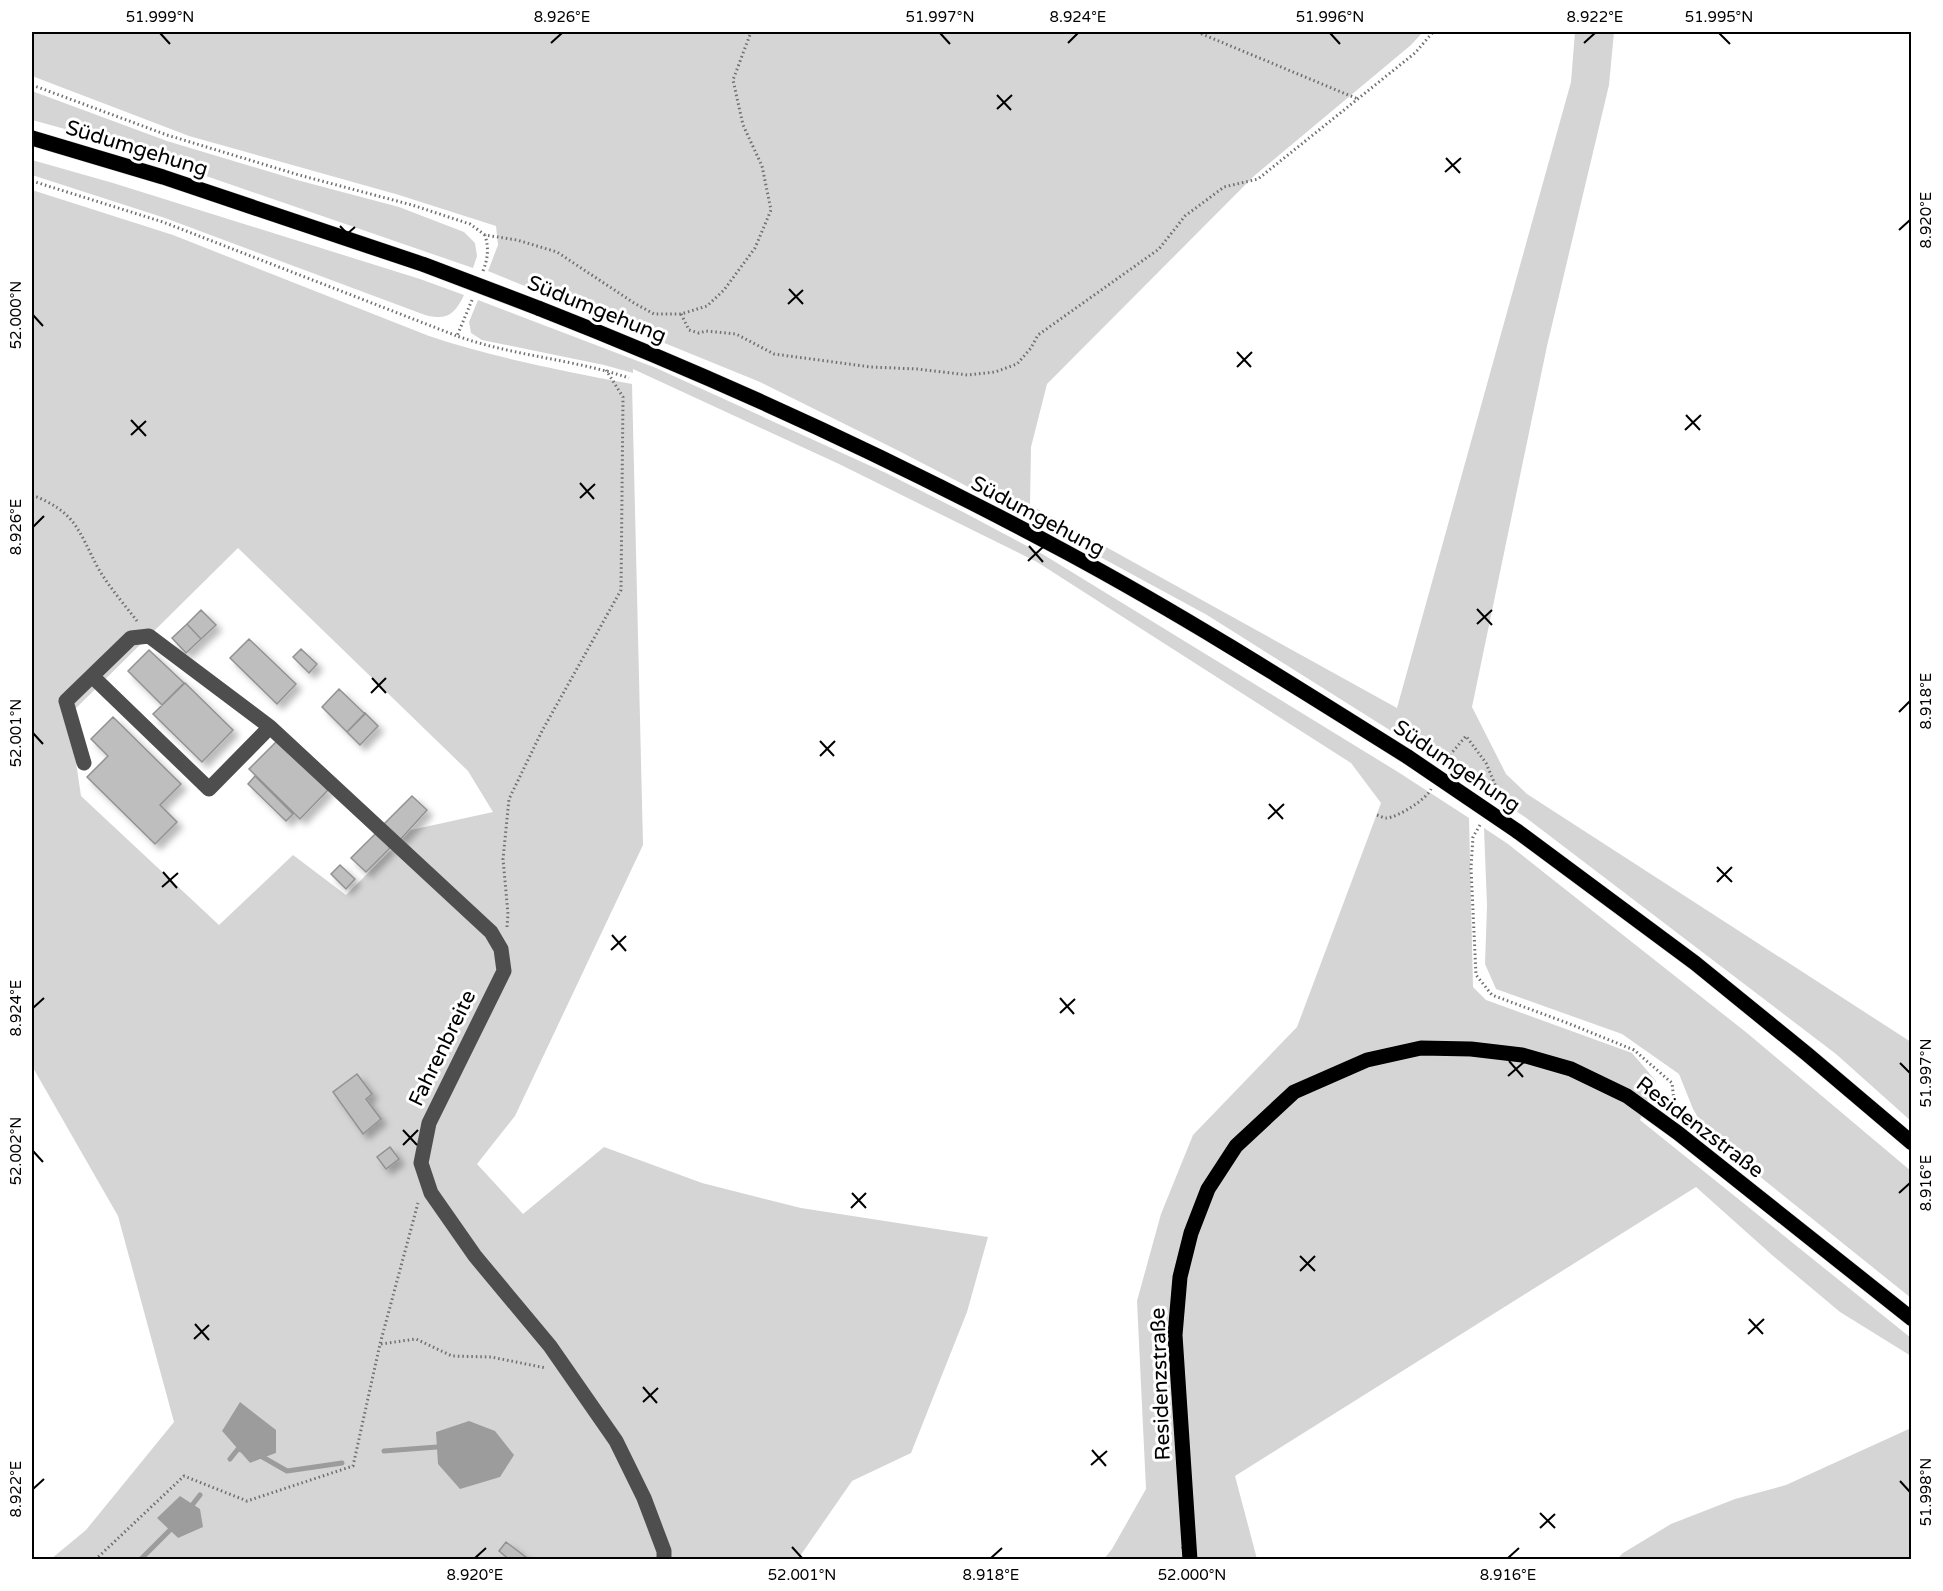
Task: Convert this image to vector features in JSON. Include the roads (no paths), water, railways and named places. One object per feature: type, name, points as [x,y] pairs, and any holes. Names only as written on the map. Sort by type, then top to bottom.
[{"type":"main road","name":"Südumgehung","points":[[32,138],[163,177],[426,265],[646,351],[818,426],[1065,552],[1282,677],[1408,757],[1517,831],[1695,963],[1911,1143]]},
{"type":"main road","name":"Residenzstraße","points":[[1190,1560],[1175,1335],[1180,1277],[1191,1233],[1208,1189],[1236,1146],[1294,1092],[1367,1060],[1421,1048],[1471,1048],[1522,1055],[1571,1069],[1627,1096],[1678,1133],[1911,1319]]},
{"type":"lane","name":"Fahrenbreite","points":[[92,676],[131,639],[149,636],[270,727],[492,932],[501,949],[504,971],[429,1123],[421,1163],[431,1193],[475,1256],[550,1346],[616,1442],[644,1498],[664,1551],[664,1560]]},
{"type":"lane","points":[[84,763],[66,701],[92,676],[209,789],[270,727]]},
{"type":"waterway","points":[[384,1451],[437,1447]]},
{"type":"waterway","points":[[230,1459],[238,1449],[244,1451]]},
{"type":"waterway","points":[[259,1455],[287,1471],[342,1463]]},
{"type":"waterway","points":[[189,1509],[200,1495]]},
{"type":"waterway","points":[[140,1560],[175,1525]]}]
